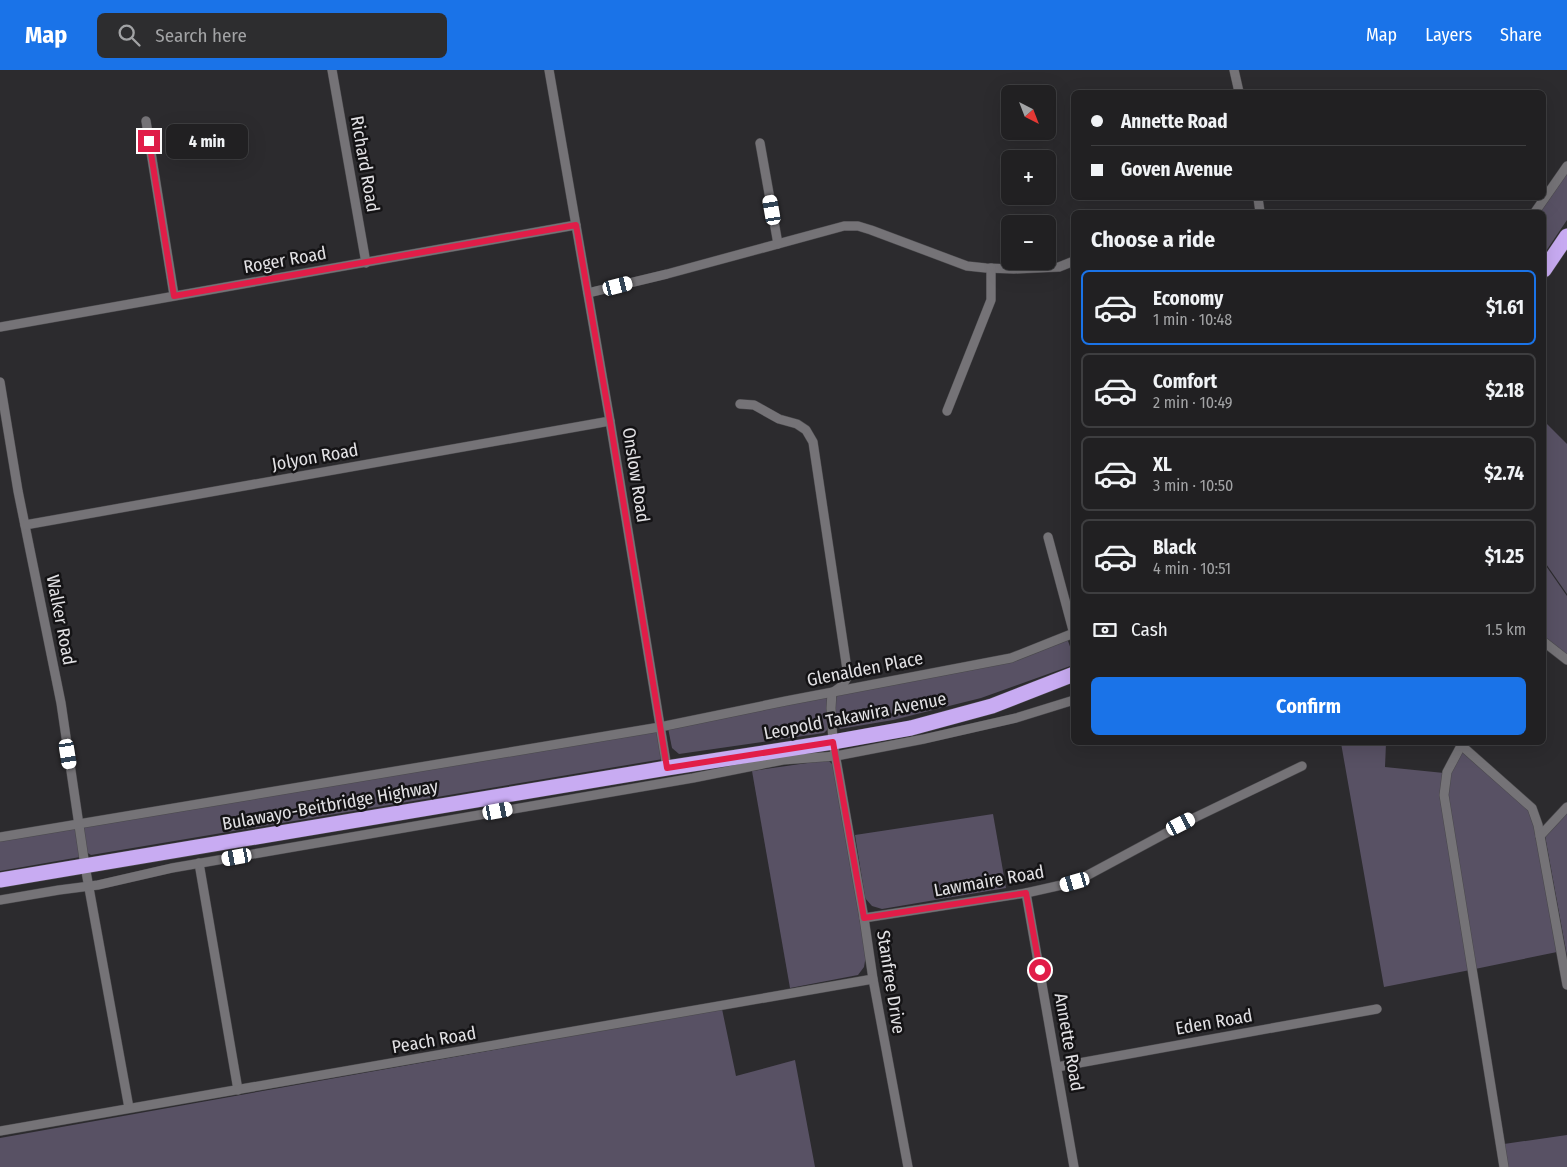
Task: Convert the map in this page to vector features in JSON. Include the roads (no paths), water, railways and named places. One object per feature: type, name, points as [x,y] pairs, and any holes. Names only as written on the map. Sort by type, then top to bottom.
[{"type":"highway","points":[[1546,267],[1567,236]]},
{"type":"highway","name":"Leopold Takawira Avenue","points":[[667,768],[692,771],[835,749],[992,706],[1071,675]]},
{"type":"highway","name":"Bulawayo-Beitbridge Highway","points":[[0,880],[667,768]]},
{"type":"street","name":"Richard Road","points":[[332,70],[366,263]]},
{"type":"street","name":"Onslow Road","points":[[549,70],[610,421],[667,768]]},
{"type":"street","points":[[1234,70],[1239,90]]},
{"type":"street","points":[[146,121],[174,296]]},
{"type":"street","points":[[760,143],[778,244]]},
{"type":"street","points":[[1546,196],[1567,166]]},
{"type":"street","name":"Roger Road","points":[[0,327],[576,225]]},
{"type":"street","points":[[588,293],[667,274],[844,226],[858,226],[871,230],[967,266],[1014,269],[1059,267],[1071,262]]},
{"type":"street","points":[[947,411],[991,300],[991,268]]},
{"type":"street","name":"Walker Road","points":[[0,382],[25,524],[61,703],[78,824],[129,1108]]},
{"type":"street","points":[[740,404],[754,405],[779,419],[796,424],[806,430],[812,442],[848,676],[842,686],[832,693]]},
{"type":"street","name":"Jolyon Road","points":[[25,524],[610,421]]},
{"type":"street","points":[[1048,537],[1071,622]]},
{"type":"street","name":"Glenalden Place","points":[[0,837],[660,727],[1010,658],[1071,634]]},
{"type":"street","points":[[1546,644],[1567,660]]},
{"type":"street","name":"Stanfree Drive","points":[[832,693],[831,708],[835,749],[873,979],[908,1167]]},
{"type":"street","points":[[835,749],[924,739],[1016,718],[1071,701]]},
{"type":"street","points":[[1461,745],[1447,772],[1444,795],[1504,1167]]},
{"type":"street","points":[[1463,745],[1532,808],[1540,836],[1567,985]]},
{"type":"street","name":"Lawmaire Road","points":[[864,918],[1026,893],[1063,885],[1086,877],[1150,840],[1302,766]]},
{"type":"street","points":[[0,900],[89,886],[198,863],[537,804],[692,771]]},
{"type":"street","points":[[537,804],[547,788]]},
{"type":"street","points":[[1540,836],[1567,807]]},
{"type":"street","points":[[198,863],[238,1090]]},
{"type":"street","name":"Annette Road","points":[[1026,893],[1074,1167]]},
{"type":"street","name":"Peach Road","points":[[0,1131],[873,979]]},
{"type":"street","name":"Eden Road","points":[[1056,1067],[1377,1010]]}]
